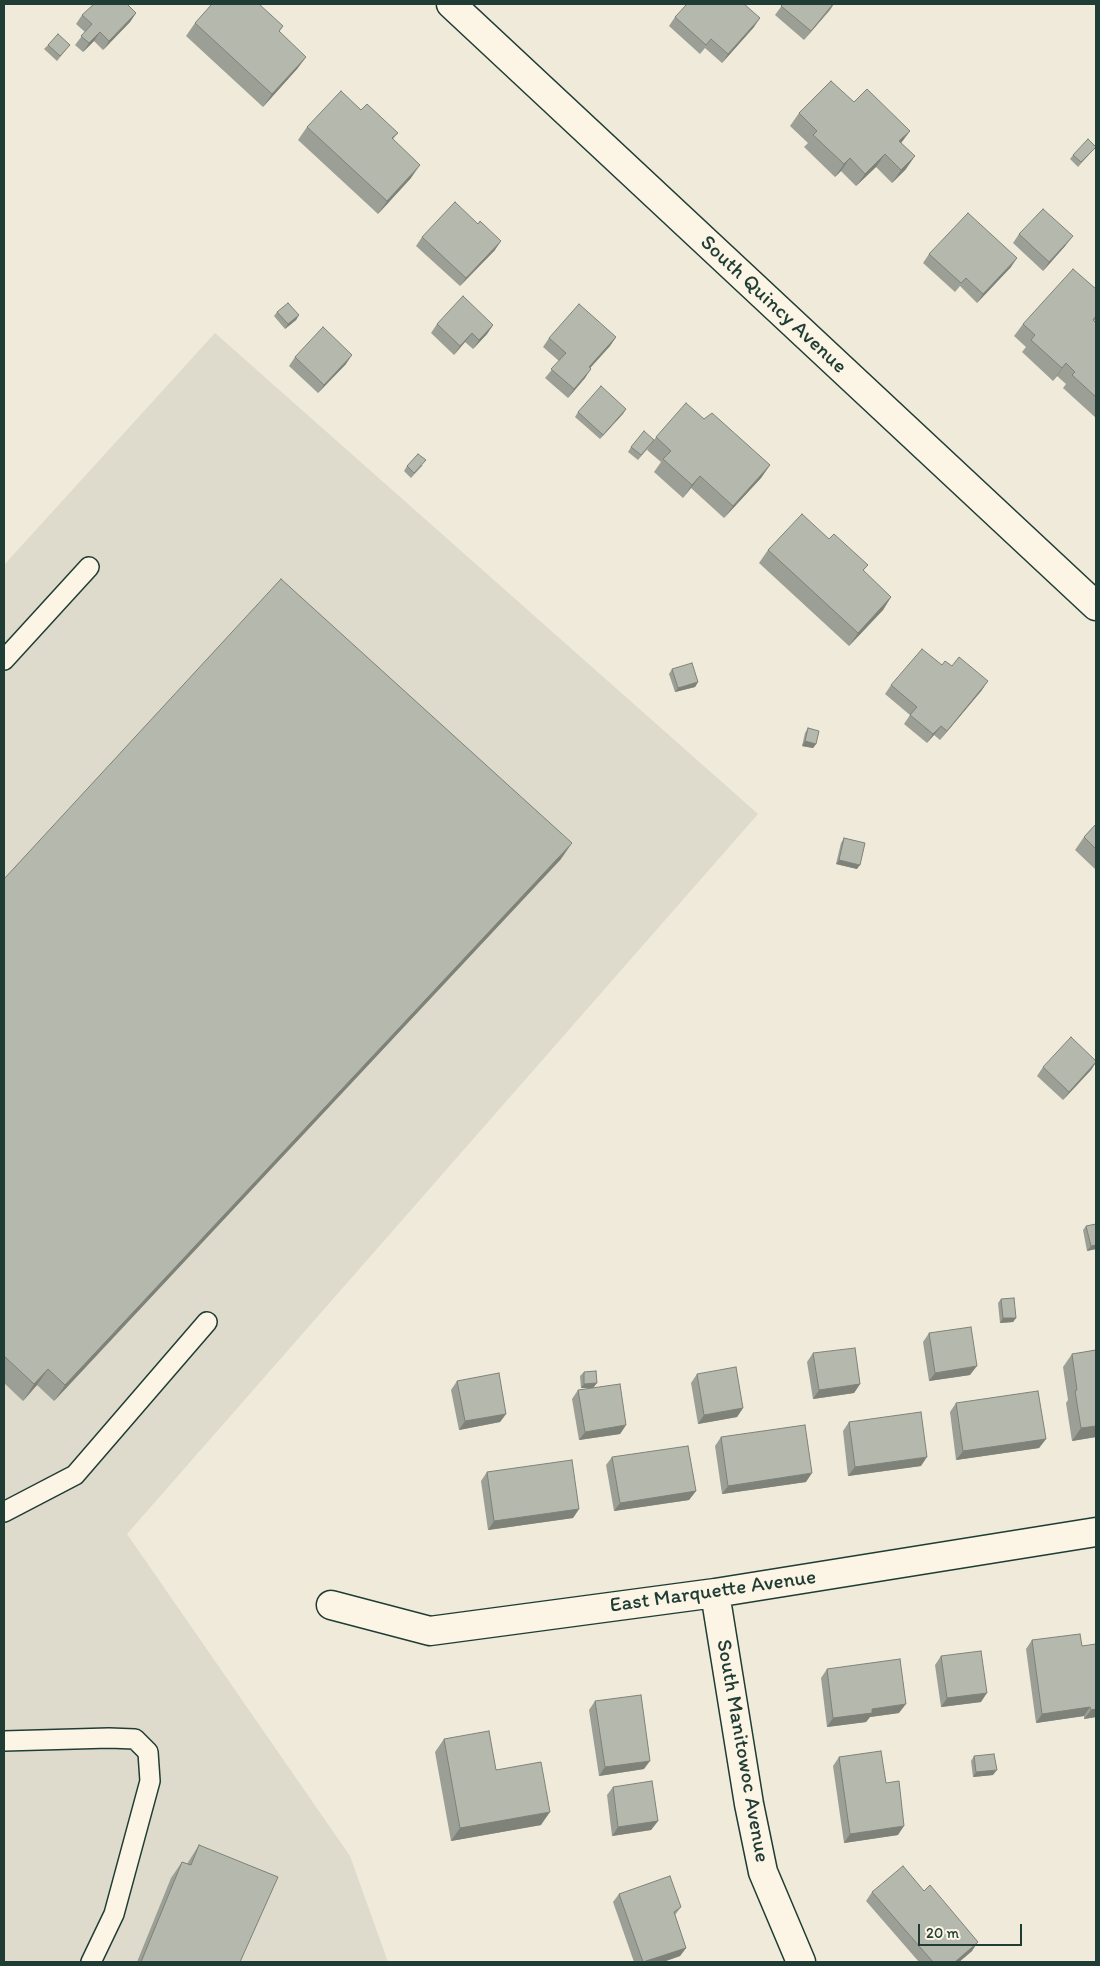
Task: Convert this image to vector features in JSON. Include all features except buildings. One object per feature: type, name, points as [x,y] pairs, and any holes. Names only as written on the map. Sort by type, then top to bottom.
[{"type":"street","name":"South Quincy Avenue","points":[[450,4],[1096,606]]},
{"type":"street","name":"East Marquette Avenue","points":[[331,1605],[430,1631],[715,1593],[1096,1532]]},
{"type":"street","name":"South Manitowoc Avenue","points":[[715,1593],[749,1804],[763,1872],[801,1962]]},
{"type":"lane","points":[[4,660],[89,568]]},
{"type":"lane","points":[[4,1512],[75,1475],[207,1322]]},
{"type":"lane","points":[[4,1741],[135,1739],[148,1752],[150,1781],[114,1914],[91,1962]]},
{"type":"shaded area","points":[[215,333],[758,814],[127,1534],[350,1856],[388,1962],[4,1962],[4,565]]}]
